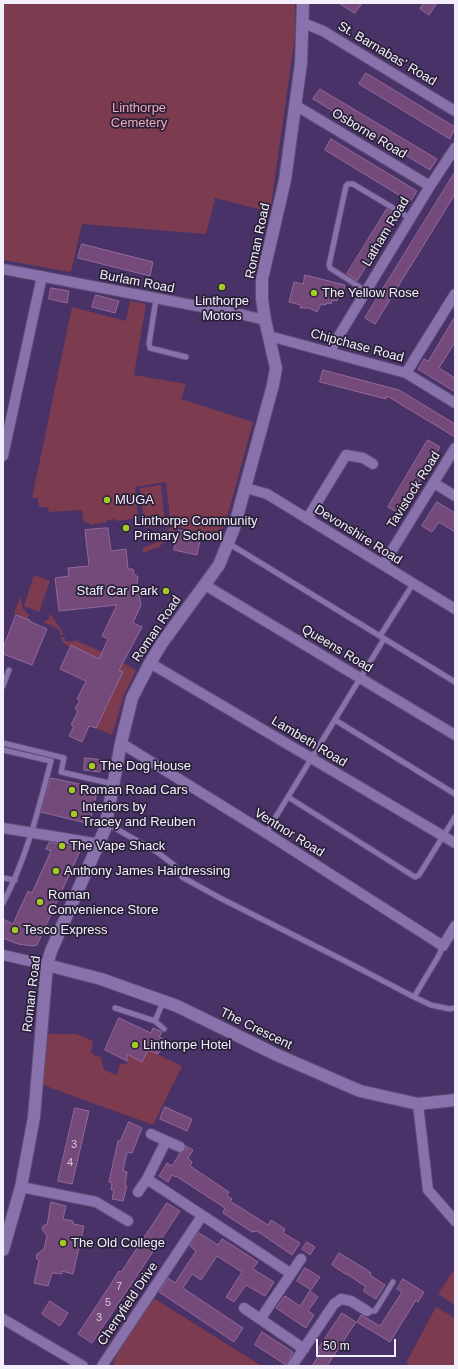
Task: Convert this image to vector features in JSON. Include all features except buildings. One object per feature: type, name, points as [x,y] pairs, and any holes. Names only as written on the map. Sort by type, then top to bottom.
[{"type":"street","name":"Roman Road","points":[[3,1250],[5,1236],[21,1187],[34,1117],[47,965],[51,951],[100,844],[106,823],[112,784],[132,698],[162,643],[219,565],[234,528],[246,488],[273,385],[276,368],[265,320],[262,299],[262,279],[285,180],[301,63],[303,3]]},
{"type":"street","name":"St. Barnabas' Road","points":[[303,23],[323,31],[455,111]]},
{"type":"street","name":"Osborne Road","points":[[295,105],[430,186]]},
{"type":"street","name":"Latham Road","points":[[329,352],[410,218],[455,148]]},
{"type":"street","name":"Burlam Road","points":[[3,269],[265,320]]},
{"type":"street","points":[[3,456],[42,276]]},
{"type":"street","points":[[406,373],[455,294]]},
{"type":"street","name":"Chipchase Road","points":[[269,336],[406,373],[455,402]]},
{"type":"street","name":"Tavistock Road","points":[[383,565],[455,448]]},
{"type":"street","points":[[307,518],[346,455],[363,458],[373,464]]},
{"type":"street","points":[[434,483],[455,496]]},
{"type":"street","name":"Devonshire Road","points":[[246,488],[267,494],[455,610]]},
{"type":"street","name":"Queens Road","points":[[205,585],[455,735]]},
{"type":"street","name":"Lambeth Road","points":[[150,663],[455,843]]},
{"type":"street","name":"Ventnor Road","points":[[121,743],[443,946]]},
{"type":"street","points":[[3,828],[100,844]]},
{"type":"street","points":[[443,946],[455,926]]},
{"type":"street","points":[[3,955],[47,965]]},
{"type":"street","name":"The Crescent","points":[[47,965],[101,979],[177,1006],[277,1055],[360,1091],[418,1104],[455,1100]]},
{"type":"street","points":[[418,1104],[428,1190],[455,1221]]},
{"type":"street","points":[[151,1134],[180,1147]]},
{"type":"street","points":[[138,1192],[147,1179],[166,1141]]},
{"type":"street","points":[[147,1179],[290,1273]]},
{"type":"street","points":[[21,1187],[96,1202],[128,1221]]},
{"type":"street","name":"Cherryfield Drive","points":[[102,1366],[202,1216]]},
{"type":"street","points":[[261,1318],[300,1259]]},
{"type":"street","points":[[292,1366],[334,1304],[341,1299],[352,1301],[367,1311]]},
{"type":"street","points":[[244,1308],[261,1318],[304,1349]]},
{"type":"street","points":[[3,1319],[83,1366]]},
{"type":"lane","points":[[366,291],[330,268],[329,265],[346,186],[348,184],[353,184],[410,218]]},
{"type":"lane","points":[[156,299],[149,344],[150,348],[186,357]]},
{"type":"lane","points":[[228,543],[455,682]]},
{"type":"lane","points":[[266,833],[360,678],[413,584]]},
{"type":"lane","points":[[3,686],[9,670]]},
{"type":"lane","points":[[335,720],[455,794]]},
{"type":"lane","points":[[3,743],[64,758],[61,772],[112,784]]},
{"type":"lane","points":[[3,750],[51,761],[32,833],[15,880],[3,903]]},
{"type":"lane","points":[[288,797],[415,877],[418,875],[455,817]]},
{"type":"lane","points":[[106,823],[157,852],[174,865],[182,876],[220,898],[431,1005],[450,1009],[455,1008]]},
{"type":"lane","points":[[3,878],[15,880]]},
{"type":"lane","points":[[414,997],[443,946]]},
{"type":"lane","points":[[155,1021],[164,1001]]},
{"type":"lane","points":[[115,1008],[155,1021],[164,1029]]},
{"type":"lane","points":[[367,1311],[375,1311],[393,1282]]},
{"type":"green space","name":"Linthorpe Cemetery","points":[[3,3],[295,3],[295,36],[270,212],[215,198],[206,234],[82,224],[71,272],[3,260]]},
{"type":"green space","points":[[130,301],[146,304],[134,375],[186,384],[181,399],[253,422],[228,514],[219,538],[179,527],[159,547],[143,553],[143,548],[155,543],[171,527],[166,482],[135,487],[138,518],[116,521],[115,519],[107,520],[107,522],[89,525],[89,522],[84,523],[82,510],[49,512],[48,507],[39,507],[38,498],[32,498],[72,307],[126,321]]},
{"type":"green space","points":[[161,485],[165,525],[145,528],[140,488]]},
{"type":"green space","points":[[34,575],[50,581],[39,612],[24,606]]},
{"type":"green space","points":[[20,597],[23,609],[29,615],[27,619],[14,613]]},
{"type":"green space","points":[[50,613],[63,635],[61,635],[60,632],[54,627],[44,623],[49,619]]},
{"type":"green space","points":[[61,637],[64,637],[66,641],[73,642],[75,640],[102,652],[98,661],[71,646],[65,645]]},
{"type":"green space","points":[[123,663],[136,670],[124,695],[112,735],[96,728],[123,673],[119,670]]},
{"type":"green space","points":[[45,1034],[76,1034],[93,1041],[91,1053],[101,1057],[104,1070],[117,1075],[120,1064],[127,1064],[127,1054],[148,1050],[182,1066],[153,1125],[43,1085]]},
{"type":"green space","points":[[455,1268],[455,1305],[438,1294]]},
{"type":"green space","points":[[152,1297],[262,1366],[113,1366],[117,1353]]},
{"type":"green space","points":[[436,1307],[455,1318],[455,1362],[453,1366],[412,1366],[406,1363]]},
{"type":"place","name":"Linthorpe Motors","points":[[222,287]]},
{"type":"place","name":"The Yellow Rose","points":[[314,293]]},
{"type":"place","name":"MUGA","points":[[107,500]]},
{"type":"place","name":"Linthorpe Community Primary School","points":[[126,528]]},
{"type":"place","name":"Staff Car Park","points":[[166,591]]},
{"type":"place","name":"The Dog House","points":[[92,766]]},
{"type":"place","name":"Roman Road Cars","points":[[72,790]]},
{"type":"place","name":"Interiors by Tracey and Reuben","points":[[74,814]]},
{"type":"place","name":"The Vape Shack","points":[[62,846]]},
{"type":"place","name":"Anthony James Hairdressing","points":[[56,871]]},
{"type":"place","name":"Roman Convenience Store","points":[[40,902]]},
{"type":"place","name":"Tesco Express","points":[[15,930]]},
{"type":"place","name":"Linthorpe Hotel","points":[[135,1045]]},
{"type":"place","name":"The Old College","points":[[63,1243]]}]
